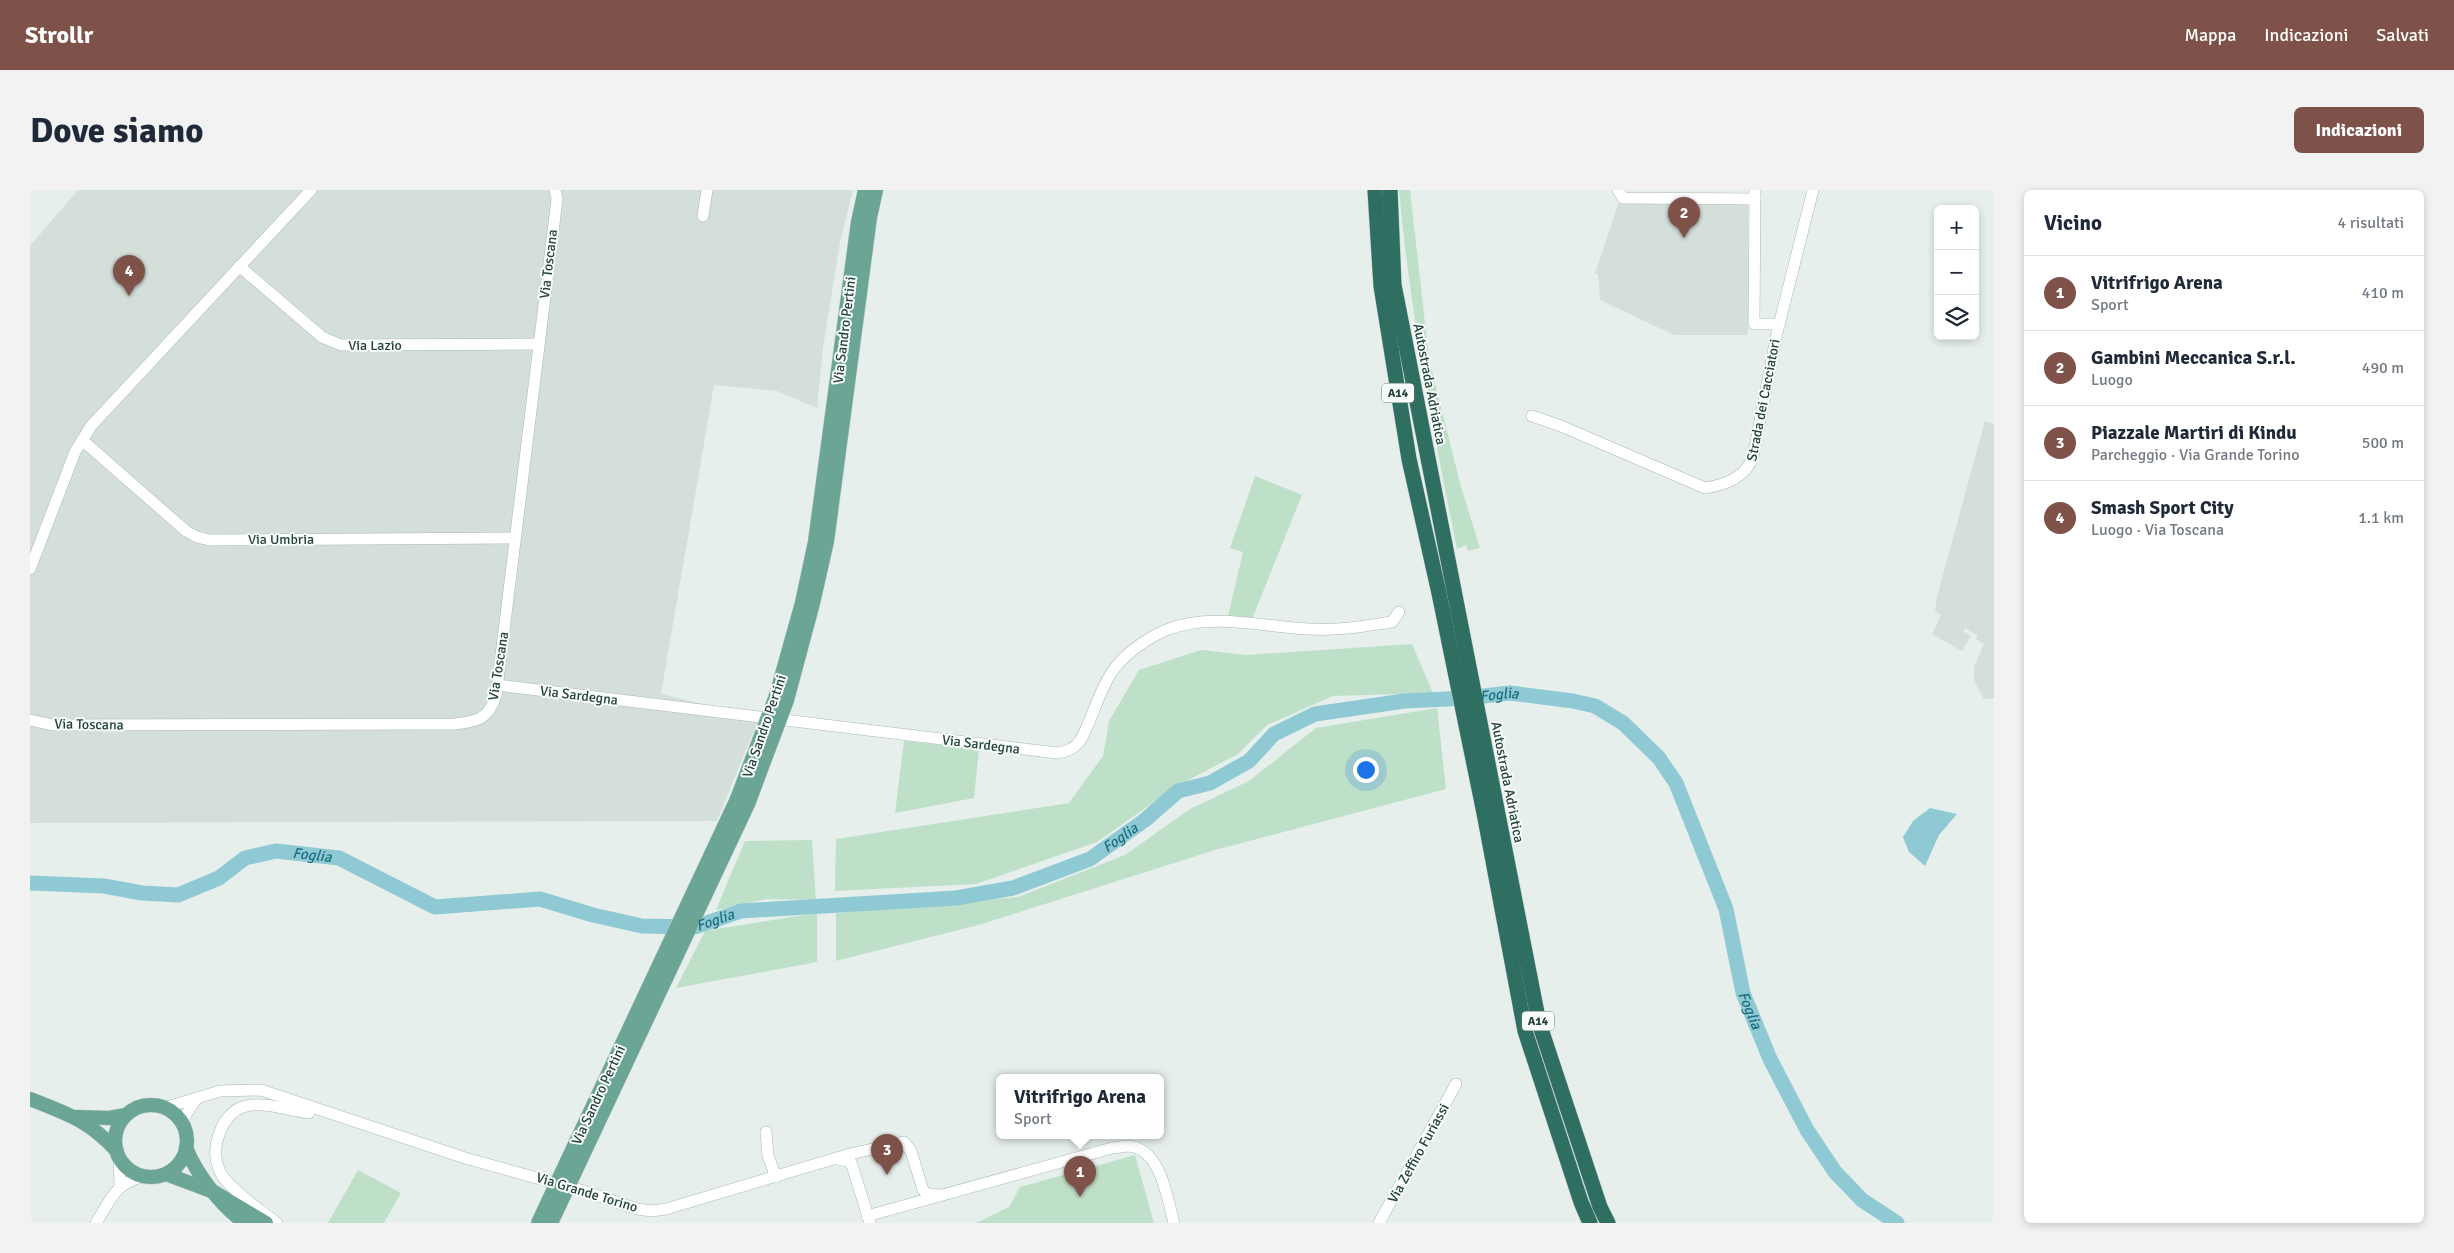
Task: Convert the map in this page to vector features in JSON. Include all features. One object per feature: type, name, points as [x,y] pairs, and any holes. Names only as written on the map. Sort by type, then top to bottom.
[{"type":"highway","name":"Autostrada Adriatica","points":[[1375,190],[1381,286],[1408,459],[1446,592]]},
{"type":"highway","name":"Autostrada Adriatica","points":[[1390,190],[1394,285],[1446,592],[1491,812],[1539,1023],[1600,1207],[1608,1223]]},
{"type":"highway","name":"Autostrada Adriatica","points":[[1491,812],[1525,1031],[1581,1202],[1590,1223]]},
{"type":"main road","name":"Via Sandro Pertini","points":[[538,1223],[737,799],[781,698],[815,542],[857,232],[865,190]]},
{"type":"main road","name":"Via Sandro Pertini","points":[[551,1223],[748,804],[813,603],[826,541],[870,217],[876,190]]},
{"type":"main road","points":[[30,1099],[77,1117],[102,1136],[132,1171],[144,1176],[155,1177],[166,1174],[177,1166],[186,1148]]},
{"type":"main road","points":[[77,1117],[109,1118],[126,1116],[144,1106],[164,1108],[181,1122],[186,1134],[186,1148],[190,1159],[214,1192],[246,1223]]},
{"type":"main road","points":[[118,1154],[116,1132],[126,1116]]},
{"type":"main road","points":[[166,1174],[214,1192],[266,1223]]},
{"type":"street","points":[[30,569],[82,440],[92,426],[311,190]]},
{"type":"street","name":"Via Toscana","points":[[30,720],[53,725],[454,724],[473,722],[484,716],[492,708],[497,685],[557,199],[555,190]]},
{"type":"street","points":[[703,216],[707,190]]},
{"type":"street","points":[[1618,190],[1623,198],[1755,195],[1754,324],[1780,324]]},
{"type":"street","name":"Strada dei Cacciatori","points":[[1532,416],[1570,430],[1705,488],[1731,480],[1749,468],[1753,457],[1780,324],[1813,190]]},
{"type":"street","name":"Via Lazio","points":[[239,266],[322,337],[341,345],[538,344]]},
{"type":"street","name":"Via Umbria","points":[[82,440],[186,531],[209,540],[515,538]]},
{"type":"street","name":"Via Sardegna","points":[[497,685],[1057,753],[1073,748],[1080,741],[1098,696],[1112,671],[1130,652],[1166,630],[1196,623],[1221,622],[1312,629],[1348,629],[1392,622],[1399,612]]},
{"type":"street","name":"Via Zeffiro Furiassi","points":[[1379,1223],[1456,1084]]},
{"type":"street","name":"Via Grande Torino","points":[[164,1108],[220,1091],[261,1090],[465,1158],[584,1190],[637,1209],[652,1211],[666,1209],[837,1159],[904,1142],[911,1151],[924,1190],[928,1194],[940,1195]]},
{"type":"street","points":[[181,1122],[197,1098]]},
{"type":"street","name":"Via Grande Torino","points":[[277,1223],[238,1193],[223,1177],[216,1160],[216,1145],[220,1130],[238,1110],[252,1105],[268,1104],[306,1113],[339,1116]]},
{"type":"street","points":[[766,1132],[768,1156],[776,1177]]},
{"type":"street","points":[[837,1159],[851,1162],[868,1219],[940,1195],[1112,1148],[1128,1146],[1140,1149],[1156,1166],[1174,1223]]},
{"type":"street","points":[[118,1154],[120,1185]]},
{"type":"street","points":[[96,1223],[120,1185],[144,1176]]},
{"type":"shaded area","points":[[78,190],[853,190],[840,242],[823,348],[817,408],[777,391],[714,385],[661,694],[718,708],[761,713],[717,821],[30,823],[30,246]]},
{"type":"shaded area","points":[[1619,202],[1748,205],[1748,335],[1674,335],[1600,300],[1598,274],[1595,273]]},
{"type":"shaded area","points":[[1985,421],[1994,424],[1994,698],[1984,699],[1974,681],[1974,667],[1984,644],[1976,639],[1978,636],[1965,628],[1963,631],[1971,636],[1962,651],[1932,634],[1941,615],[1935,611],[1937,597]]},
{"type":"green space","points":[[1399,190],[1410,190],[1429,359],[1461,487],[1480,548],[1468,551],[1466,545],[1457,549],[1439,460],[1409,280]]},
{"type":"green space","points":[[1255,476],[1302,495],[1252,619],[1228,616],[1243,552],[1230,548]]},
{"type":"green space","points":[[1412,644],[1433,693],[1333,696],[1267,725],[1238,754],[1161,797],[1097,842],[976,884],[835,891],[836,839],[1069,803],[1103,756],[1109,721],[1139,670],[1201,650],[1247,655]]},
{"type":"green space","points":[[1437,708],[1446,789],[1215,850],[982,924],[836,961],[836,913],[1018,897],[1125,855],[1190,809],[1249,781],[1316,728]]},
{"type":"green space","points":[[904,741],[979,749],[974,798],[895,813]]},
{"type":"green space","points":[[812,840],[816,900],[766,899],[716,910],[745,841]]},
{"type":"green space","points":[[817,913],[817,962],[676,988],[705,931]]},
{"type":"green space","points":[[1135,1155],[1154,1223],[976,1223],[1009,1207],[1020,1187]]},
{"type":"green space","points":[[358,1170],[401,1193],[384,1223],[328,1223]]},
{"type":"water","points":[[1930,808],[1957,814],[1939,835],[1925,866],[1909,852],[1903,837],[1913,821]]},
{"type":"waterway","name":"Foglia","points":[[30,883],[104,886],[142,893],[178,895],[219,878],[245,858],[276,851],[339,858],[435,907],[540,899],[593,915],[642,926],[695,927],[741,911],[956,898],[1013,888],[1090,859],[1145,820],[1178,791],[1210,783],[1249,761],[1274,734],[1315,714],[1404,701],[1467,698],[1510,693],[1573,701],[1595,706],[1623,723],[1659,758],[1676,783],[1726,909],[1743,993],[1770,1059],[1807,1130],[1835,1172],[1862,1200],[1897,1223]]},
{"type":"place","name":"Gambini Meccanica S.r.l.","points":[[1684,238]]},
{"type":"place","name":"Smash Sport City","points":[[129,296]]},
{"type":"place","name":"Piazzale Martiri di Kindu","points":[[887,1175]]},
{"type":"place","name":"Vitrifrigo Arena","points":[[1080,1197]]}]
